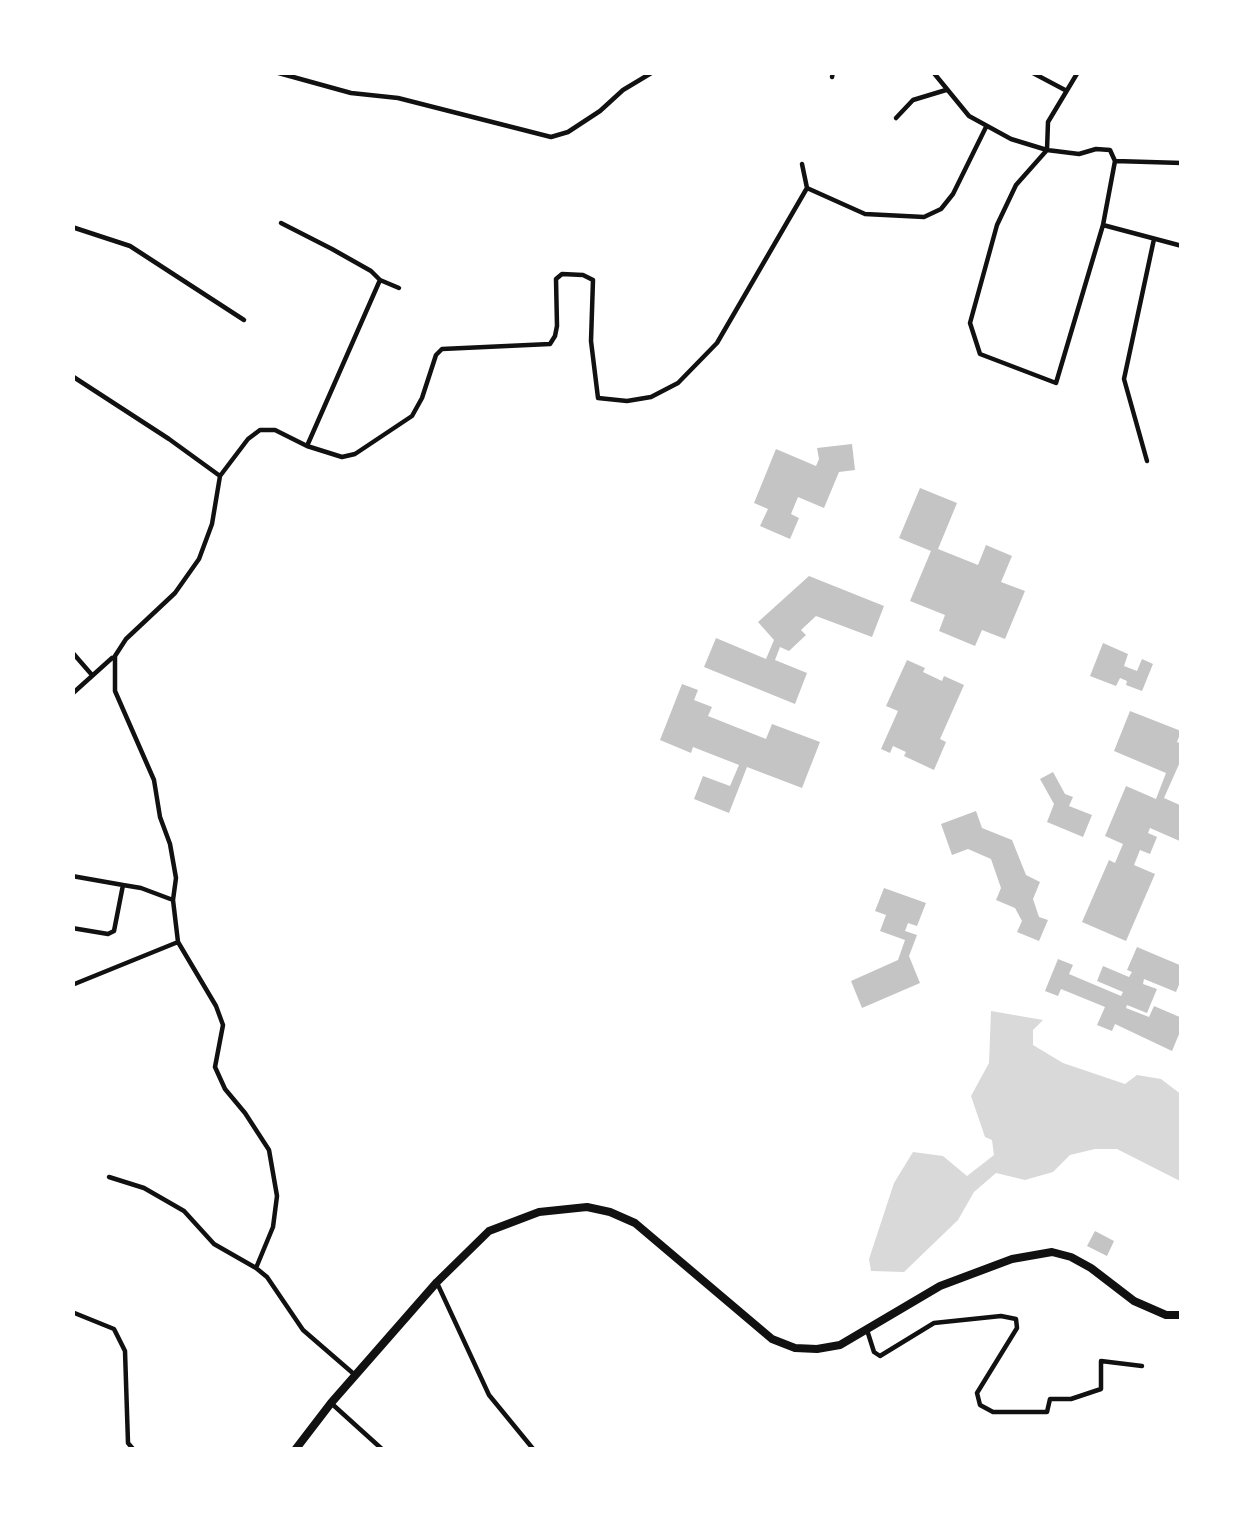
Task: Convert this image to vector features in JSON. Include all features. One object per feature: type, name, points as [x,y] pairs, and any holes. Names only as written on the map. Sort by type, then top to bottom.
[{"type":"highway","points":[[295,1450],[437,1282],[489,1231],[539,1212],[587,1208],[635,1223],[772,1339],[795,1348],[840,1345],[940,1286],[1012,1259],[1052,1252],[1090,1268],[1135,1301],[1166,1316],[1182,1315]]},
{"type":"street","points":[[275,72],[551,137],[568,132],[653,72]]},
{"type":"street","points":[[933,72],[969,116],[986,127],[1047,150],[1079,154],[1110,149],[1115,161],[1103,225],[1055,383],[980,354],[970,323],[997,226],[1016,185],[1047,150],[1048,122],[1078,72]]},
{"type":"street","points":[[1031,72],[1065,90]]},
{"type":"street","points":[[896,118],[913,100],[946,90]]},
{"type":"street","points":[[807,188],[865,214],[924,217],[941,209],[953,194],[986,127]]},
{"type":"street","points":[[1115,161],[1182,163]]},
{"type":"street","points":[[72,694],[115,656],[199,560],[212,524],[220,476],[248,439],[260,430],[275,430],[342,457],[355,454],[412,416],[442,350],[550,344],[556,326],[556,279],[562,274],[593,280],[591,341],[598,398],[651,397],[678,383],[717,343],[807,188],[802,164]]},
{"type":"street","points":[[281,223],[399,288]]},
{"type":"street","points":[[1103,225],[1182,246]]},
{"type":"street","points":[[72,227],[130,246],[244,320]]},
{"type":"street","points":[[1147,461],[1124,379],[1154,239]]},
{"type":"street","points":[[307,446],[380,280]]},
{"type":"street","points":[[72,376],[220,476]]},
{"type":"street","points":[[72,652],[92,675]]},
{"type":"street","points":[[115,656],[115,692],[154,780],[170,844],[178,942],[223,1024],[215,1067],[268,1150],[277,1196],[273,1227],[256,1268]]},
{"type":"street","points":[[72,876],[141,888],[173,900]]},
{"type":"street","points":[[72,928],[114,932],[124,885]]},
{"type":"street","points":[[72,986],[178,942]]},
{"type":"street","points":[[109,1177],[144,1188],[184,1211],[214,1244],[256,1268],[303,1330],[355,1376]]},
{"type":"street","points":[[437,1282],[490,1395],[534,1450]]},
{"type":"street","points":[[72,1312],[115,1329],[125,1351],[128,1443],[134,1450]]},
{"type":"street","points":[[867,1330],[880,1356],[934,1324],[1001,1316],[1016,1319],[1017,1328],[977,1393],[980,1405],[993,1412],[1048,1412],[1050,1399],[1071,1399],[1101,1389],[1101,1361],[1142,1366]]},
{"type":"street","points":[[332,1402],[383,1450]]},
{"type":"shaded area","points":[[991,1011],[1043,1020],[1033,1030],[1033,1045],[1063,1063],[1125,1084],[1137,1075],[1161,1079],[1182,1095],[1182,1182],[1117,1149],[1070,1155],[1053,1172],[1025,1180],[996,1173],[974,1192],[958,1220],[904,1272],[871,1271],[869,1259],[894,1183],[913,1152],[943,1156],[967,1176],[994,1155],[971,1096],[989,1063]]},
{"type":"building","points":[[852,444],[855,470],[839,472],[824,508],[798,497],[791,514],[799,518],[790,539],[760,526],[768,509],[754,503],[776,449],[816,466],[817,448]]},
{"type":"building","points":[[920,488],[957,503],[938,549],[978,565],[986,545],[1012,556],[1001,582],[1025,591],[1005,639],[982,630],[975,646],[939,631],[945,615],[910,601],[931,551],[899,538]]},
{"type":"building","points":[[809,576],[884,606],[872,637],[816,616],[801,630],[806,635],[789,651],[780,647],[775,660],[807,673],[795,704],[704,667],[716,638],[766,659],[774,640],[758,622]]},
{"type":"building","points":[[1103,643],[1128,654],[1124,666],[1137,671],[1142,659],[1153,664],[1142,691],[1120,678],[1116,686],[1090,676]]},
{"type":"building","points":[[907,660],[942,681],[944,676],[964,685],[940,739],[946,742],[934,770],[893,746],[890,753],[881,749],[898,711],[886,706]]},
{"type":"building","points":[[682,684],[698,690],[694,700],[712,707],[708,716],[766,739],[772,724],[820,742],[802,788],[747,767],[729,813],[694,799],[703,776],[730,786],[739,765],[660,740]]},
{"type":"building","points":[[1130,711],[1181,731],[1177,742],[1182,744],[1182,763],[1164,798],[1182,806],[1182,842],[1150,828],[1148,833],[1157,837],[1150,854],[1140,850],[1134,865],[1155,874],[1126,941],[1082,922],[1109,860],[1115,863],[1123,844],[1105,836],[1126,786],[1156,799],[1166,773],[1114,751]]},
{"type":"building","points":[[1053,772],[1065,794],[1073,797],[1069,806],[1092,815],[1083,837],[1047,822],[1054,804],[1040,779]]},
{"type":"building","points":[[976,811],[982,828],[1012,840],[1026,875],[1040,882],[1033,899],[1039,917],[1048,920],[1039,941],[1017,932],[1022,921],[1015,908],[996,900],[1001,888],[991,859],[968,849],[952,855],[941,824]]},
{"type":"building","points":[[884,888],[926,903],[917,926],[908,923],[905,931],[917,935],[909,956],[920,983],[862,1008],[851,981],[898,960],[905,940],[880,931],[886,915],[875,911]]},
{"type":"building","points":[[1137,947],[1182,966],[1176,992],[1144,979],[1143,984],[1157,989],[1147,1013],[1126,1008],[1149,1017],[1154,1006],[1182,1018],[1172,1051],[1115,1024],[1112,1031],[1097,1025],[1105,1007],[1061,989],[1058,996],[1045,991],[1058,959],[1073,965],[1069,974],[1121,996],[1123,992],[1097,981],[1103,966],[1129,977],[1132,972],[1127,970]]},
{"type":"building","points":[[1095,1231],[1114,1241],[1107,1256],[1087,1246]]}]
